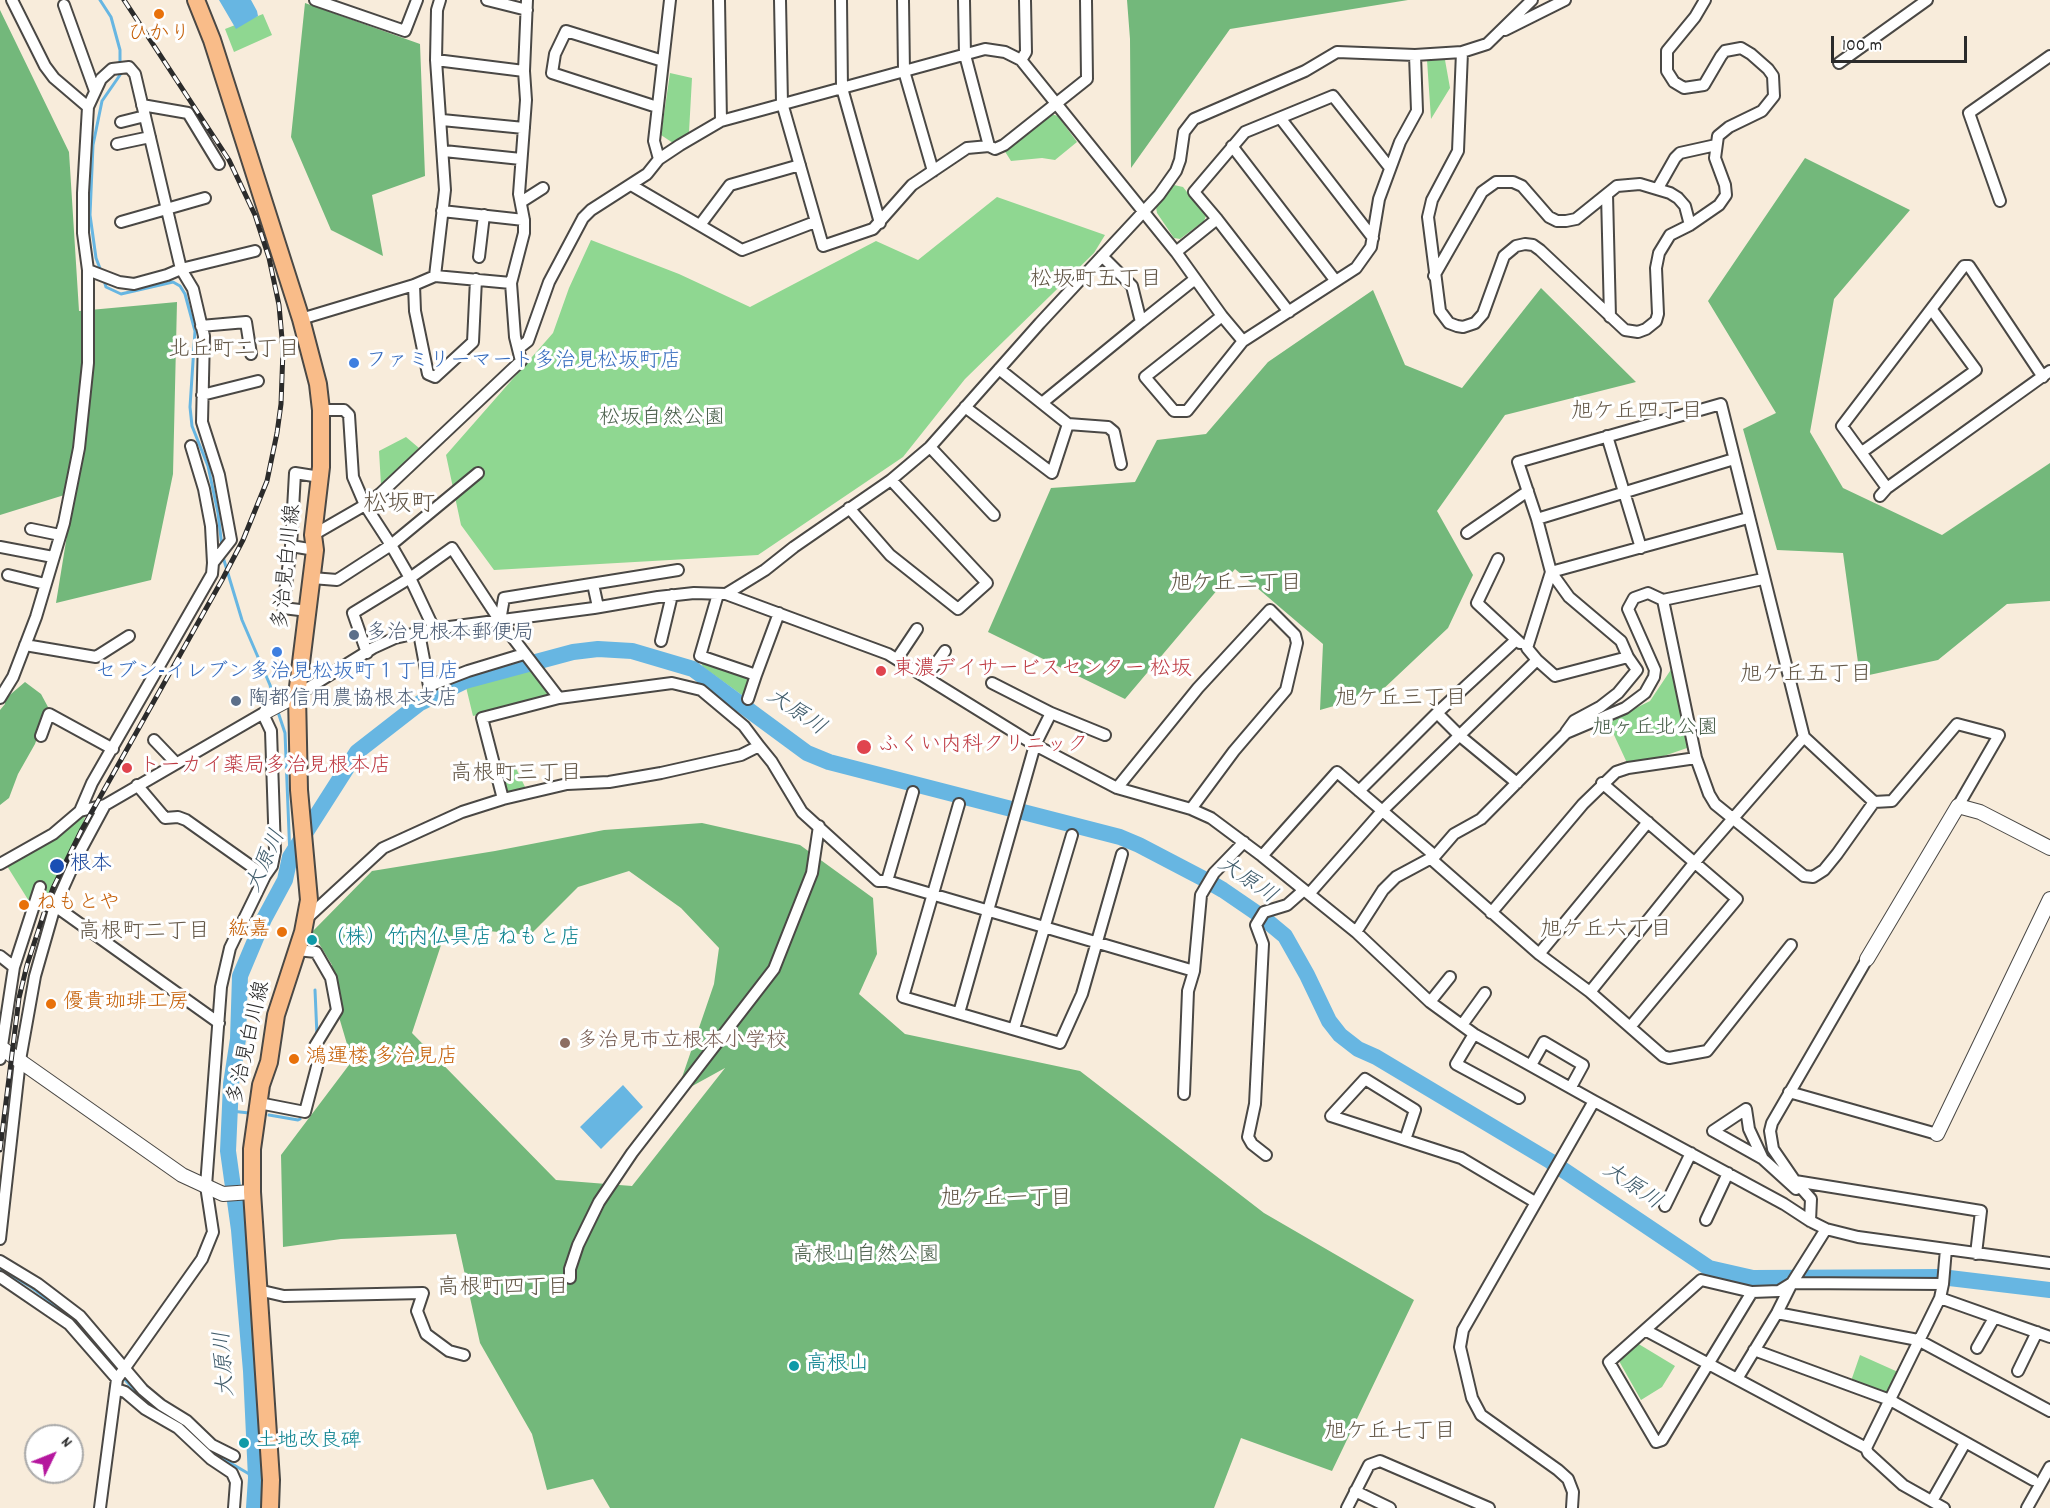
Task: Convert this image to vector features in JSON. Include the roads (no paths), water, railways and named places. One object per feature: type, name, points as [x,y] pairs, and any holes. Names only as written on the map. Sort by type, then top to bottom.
[{"type":"main road","name":"多治見白川線","points":[[196,0],[212,40],[301,319],[318,384],[321,410],[320,477],[312,578],[297,694],[299,790],[309,900],[306,919],[276,1015],[270,1062],[261,1086],[247,1193],[258,1290],[271,1480],[270,1508]]},
{"type":"street","points":[[12,0],[45,66],[54,78],[88,107]]},
{"type":"street","points":[[315,0],[405,31],[417,0]]},
{"type":"street","points":[[435,276],[445,190],[442,120],[436,60],[437,10],[440,0]]},
{"type":"street","points":[[291,546],[314,542],[365,505],[519,364],[522,358],[515,337],[511,283],[524,233],[519,194],[526,100],[524,71],[527,5],[487,0]]},
{"type":"street","points":[[659,159],[654,141],[670,0]]},
{"type":"street","points":[[719,0],[721,121]]},
{"type":"street","points":[[780,0],[782,103],[823,246],[873,230],[912,185],[967,148],[989,146],[995,149],[1004,145],[1087,79],[1086,0]]},
{"type":"street","points":[[841,0],[842,88],[880,224]]},
{"type":"street","points":[[903,0],[904,71],[933,171]]},
{"type":"street","points":[[964,0],[965,55],[989,146]]},
{"type":"street","points":[[1021,60],[1026,52],[1025,0]]},
{"type":"street","points":[[756,675],[700,656],[722,594],[765,570],[794,547],[891,480],[930,447],[1142,210],[1159,195],[1176,171],[1184,132],[1194,119],[1305,70],[1337,52],[1415,55],[1462,52],[1487,44],[1532,0]]},
{"type":"street","points":[[1499,33],[1565,0]]},
{"type":"street","points":[[1462,52],[1458,152],[1432,200],[1428,217],[1434,276],[1443,317],[1449,323],[1457,326],[1470,326],[1483,314],[1504,256],[1516,246],[1533,245],[1625,330],[1630,332],[1646,329],[1656,321],[1658,314],[1656,268],[1659,254],[1670,235],[1690,225],[1719,205],[1726,195],[1725,185],[1714,158],[1718,136],[1762,111],[1774,96],[1773,76],[1751,54],[1741,48],[1725,51],[1704,85],[1684,88],[1674,82],[1667,71],[1667,51],[1695,17],[1705,0]]},
{"type":"street","points":[[1839,63],[1927,0]]},
{"type":"street","points":[[64,5],[95,91]]},
{"type":"street","points":[[657,107],[552,73],[555,54],[566,31],[663,61]]},
{"type":"street","points":[[519,348],[528,341],[549,282],[583,218],[604,201],[647,174],[659,159],[721,121],[985,50],[1005,52],[1021,60],[1176,252],[1243,341]]},
{"type":"street","points":[[1222,316],[1145,377],[1174,411],[1186,411],[1243,341],[1356,268],[1371,248],[1379,199],[1400,142],[1417,111],[1415,55]]},
{"type":"street","points":[[2000,201],[1969,113],[2050,56]]},
{"type":"street","points":[[436,60],[524,71]]},
{"type":"street","points":[[0,698],[13,677],[45,584],[60,535],[80,448],[88,363],[88,270],[83,233],[82,193],[88,107],[101,79],[112,69],[129,67],[135,74],[182,269],[193,289],[204,336],[202,422],[219,475],[231,540],[213,563]]},
{"type":"street","points":[[1289,312],[1218,219],[1194,192],[1245,132],[1333,96],[1390,168]]},
{"type":"street","points":[[121,122],[144,111],[188,113],[219,164]]},
{"type":"street","points":[[1281,119],[1373,238]]},
{"type":"street","points":[[442,120],[524,128]]},
{"type":"street","points":[[117,144],[150,137]]},
{"type":"street","points":[[1658,188],[1680,153],[1716,145]]},
{"type":"street","points":[[1232,146],[1335,280]]},
{"type":"street","points":[[444,151],[521,159]]},
{"type":"street","points":[[699,225],[730,184],[800,165]]},
{"type":"street","points":[[1434,276],[1482,192],[1496,182],[1506,180],[1522,186],[1549,217],[1557,221],[1576,219],[1617,186],[1640,184],[1658,188],[1678,198],[1684,206],[1690,225]]},
{"type":"street","points":[[631,185],[742,250],[815,222]]},
{"type":"street","points":[[520,202],[543,188]]},
{"type":"street","points":[[1608,194],[1610,317]]},
{"type":"street","points":[[121,222],[205,198]]},
{"type":"street","points":[[442,211],[524,220]]},
{"type":"street","points":[[479,257],[484,216]]},
{"type":"street","points":[[1176,252],[1218,219]]},
{"type":"street","points":[[88,270],[119,282],[134,284],[182,269],[255,251]]},
{"type":"street","points":[[1102,256],[1132,286],[1141,322]]},
{"type":"street","points":[[1964,266],[1969,266],[2046,374],[1883,492],[1862,452],[1842,426],[1964,266]]},
{"type":"street","points":[[301,319],[414,285],[435,276],[511,283]]},
{"type":"street","points":[[414,285],[415,311],[428,374],[435,377],[473,342],[476,279]]},
{"type":"street","points":[[1042,403],[1195,279]]},
{"type":"street","points":[[1862,452],[1976,370],[1932,310]]},
{"type":"street","points":[[201,326],[246,322],[251,354]]},
{"type":"street","points":[[999,369],[1068,424],[1108,427],[1114,432],[1120,464]]},
{"type":"street","points":[[202,395],[258,381]]},
{"type":"street","points":[[1356,932],[1383,890],[1396,877],[1432,857],[1454,834],[1481,819],[1566,733],[1574,721],[1600,708],[1624,686],[1637,670],[1621,641],[1569,597],[1551,572],[1537,519],[1518,462],[1721,404],[1804,737],[1874,802],[1892,801],[1957,724],[1999,735],[1772,1123],[1770,1138],[1773,1149],[1795,1181],[1811,1199],[1810,1221]]},
{"type":"street","points":[[965,407],[1052,473],[1068,424]]},
{"type":"street","points":[[321,410],[344,410],[349,415],[352,477],[365,505],[410,578],[434,629]]},
{"type":"street","points":[[1607,436],[1641,548]]},
{"type":"street","points":[[0,864],[53,834],[80,811],[92,783],[212,574],[211,526],[204,489],[191,446]]},
{"type":"street","points":[[930,447],[994,515]]},
{"type":"street","points":[[1537,519],[1734,459]]},
{"type":"street","points":[[308,611],[283,608],[291,546],[295,473],[320,477]]},
{"type":"street","points":[[312,578],[337,580],[391,545],[478,473]]},
{"type":"street","points":[[849,508],[890,555],[958,609],[987,583],[891,480]]},
{"type":"street","points":[[1467,532],[1528,491]]},
{"type":"street","points":[[1551,572],[1748,518]]},
{"type":"street","points":[[31,530],[60,535]]},
{"type":"street","points":[[0,547],[53,557]]},
{"type":"street","points":[[367,653],[353,613],[410,578],[452,548],[500,621],[559,698]]},
{"type":"street","points":[[1498,559],[1477,603],[1555,676],[1628,657]]},
{"type":"street","points":[[500,621],[504,598],[678,570]]},
{"type":"street","points":[[1527,648],[1551,572]]},
{"type":"street","points":[[8,575],[45,584]]},
{"type":"street","points":[[1566,733],[1625,708],[1645,693],[1654,677],[1655,670],[1628,609],[1634,598],[1648,593],[1663,600],[1763,579]]},
{"type":"street","points":[[593,584],[598,607]]},
{"type":"street","points":[[80,811],[105,805],[395,638],[434,629],[672,595],[722,594],[869,646],[927,676],[1035,745],[1117,788],[1191,809],[1211,818],[1356,932],[1430,1002],[1474,1034],[1784,1204],[1810,1221],[1826,1229],[1858,1237],[2050,1263]]},
{"type":"street","points":[[661,641],[672,595]]},
{"type":"street","points":[[1663,600],[1696,758],[1715,804],[1804,876],[1813,877],[1824,870],[1874,802]]},
{"type":"street","points":[[1117,788],[1198,688],[1270,610],[1295,635],[1297,643],[1286,690],[1234,751],[1191,809]]},
{"type":"street","points":[[748,699],[779,614]]},
{"type":"street","points":[[897,659],[917,629]]},
{"type":"street","points":[[419,633],[429,686],[524,654]]},
{"type":"street","points":[[25,645],[96,657],[129,636]]},
{"type":"street","points":[[1359,791],[1437,713],[1516,640]]},
{"type":"street","points":[[927,676],[945,651]]},
{"type":"street","points":[[1266,1155],[1252,1144],[1248,1137],[1255,1104],[1262,979],[1263,944],[1256,925],[1264,912],[1287,905],[1306,892],[1382,812],[1537,660]]},
{"type":"street","points":[[503,799],[482,718],[559,698],[672,683],[701,690],[744,726],[772,762],[802,812],[878,881],[1194,971]]},
{"type":"street","points":[[992,683],[1105,735]]},
{"type":"street","points":[[100,1508],[120,1377],[202,1259],[213,1232],[206,1186],[221,987],[230,948],[272,866],[274,851],[271,731],[265,712]]},
{"type":"street","points":[[959,1013],[1035,745],[1051,712]]},
{"type":"street","points":[[1437,713],[1460,736],[1517,783]]},
{"type":"street","points":[[41,736],[49,714],[113,749]]},
{"type":"street","points":[[1590,992],[1695,862],[1804,737]]},
{"type":"street","points":[[154,741],[176,763]]},
{"type":"street","points":[[306,919],[383,848],[462,812],[503,799],[567,784],[609,782],[661,773],[741,755],[759,746]]},
{"type":"street","points":[[1491,913],[1602,783],[1616,772],[1696,758]]},
{"type":"street","points":[[1262,856],[1337,772],[1491,913],[1539,954],[1590,992],[1663,1056],[1670,1058],[1707,1051],[1791,945]]},
{"type":"street","points":[[1602,783],[1737,899],[1630,1027]]},
{"type":"street","points":[[137,785],[165,818],[178,817],[186,820],[265,876]]},
{"type":"street","points":[[887,882],[913,792]]},
{"type":"street","points":[[959,804],[903,997],[1060,1043],[1082,994],[1122,854]]},
{"type":"street","points":[[0,1239],[20,1060],[36,976],[55,906],[77,857],[105,805]]},
{"type":"street","points":[[1958,806],[1980,812],[2050,849]]},
{"type":"street","points":[[1539,954],[1648,822]]},
{"type":"street","points":[[570,1278],[570,1269],[578,1245],[599,1202],[632,1153],[774,969],[812,873],[819,826]]},
{"type":"street","points":[[1014,1029],[1072,835]]},
{"type":"street","points":[[1184,1094],[1188,991],[1194,971],[1201,895],[1214,873],[1244,842]]},
{"type":"street","points":[[0,852],[12,858]]},
{"type":"street","points":[[40,887],[14,967],[0,1051],[20,1060],[183,1175],[223,1194],[247,1193]]},
{"type":"street","points":[[1789,1092],[1937,1134],[2050,899]]},
{"type":"street","points":[[55,906],[219,1023]]},
{"type":"street","points":[[259,1103],[305,1112],[321,1055],[315,1046],[337,1010],[331,978],[316,952],[297,950]]},
{"type":"street","points":[[0,956],[14,967]]},
{"type":"street","points":[[1430,1002],[1450,976]]},
{"type":"street","points":[[1462,1025],[1485,993]]},
{"type":"street","points":[[1474,1034],[1456,1064],[1519,1098]]},
{"type":"street","points":[[1531,1065],[1544,1042],[1583,1065],[1571,1087]]},
{"type":"street","points":[[1406,1140],[1414,1110],[1365,1079],[1331,1116],[1461,1158],[1535,1202]]},
{"type":"street","points":[[1572,1508],[1573,1492],[1568,1479],[1481,1415],[1472,1398],[1460,1347],[1463,1330],[1594,1101]]},
{"type":"street","points":[[1763,1160],[1749,1129],[1746,1109],[1713,1131],[1763,1160],[1790,1186],[1811,1199]]},
{"type":"street","points":[[1665,1206],[1691,1153]]},
{"type":"street","points":[[1706,1220],[1728,1173]]},
{"type":"street","points":[[1795,1181],[1981,1211],[1976,1254]]},
{"type":"street","points":[[1737,1379],[1826,1229]]},
{"type":"street","points":[[1866,1448],[1940,1298],[1946,1249]]},
{"type":"street","points":[[0,1261],[38,1284],[80,1316],[120,1377],[125,1392],[145,1409],[178,1428],[211,1459],[232,1473],[236,1482],[234,1508]]},
{"type":"street","points":[[0,1277],[69,1324],[120,1377],[187,1420],[212,1444],[234,1456]]},
{"type":"street","points":[[1752,1292],[1662,1440],[1656,1442],[1609,1362],[1701,1280],[1752,1292],[1779,1291],[1792,1283],[1943,1284]]},
{"type":"street","points":[[258,1290],[284,1296],[423,1293],[417,1311],[426,1334],[449,1351],[464,1355]]},
{"type":"street","points":[[1940,1298],[2050,1337]]},
{"type":"street","points":[[1777,1314],[1918,1340],[2050,1411]]},
{"type":"street","points":[[1977,1348],[1994,1318]]},
{"type":"street","points":[[1645,1330],[1866,1448],[1868,1453],[1903,1485],[1944,1508]]},
{"type":"street","points":[[2018,1371],[2037,1332]]},
{"type":"street","points":[[1754,1350],[1890,1400],[2033,1480]]},
{"type":"street","points":[[1932,1501],[1965,1443]]},
{"type":"street","points":[[1347,1508],[1369,1465],[1380,1461],[1489,1508]]},
{"type":"street","points":[[2027,1508],[2050,1467]]},
{"type":"street","points":[[1355,1491],[1390,1508]]},
{"type":"water","points":[[219,0],[251,0],[258,16],[236,29]]},
{"type":"water","points":[[623,1085],[643,1107],[601,1149],[580,1127]]},
{"type":"waterway","points":[[100,0],[111,17],[120,50],[120,75],[102,101],[93,145],[90,215],[96,258],[101,271]]},
{"type":"waterway","points":[[104,280],[106,287],[121,294],[173,282],[180,286],[185,294],[195,331],[190,407],[192,426],[208,466],[218,513],[222,547]]},
{"type":"waterway","points":[[223,557],[242,620],[270,685],[275,703]]},
{"type":"waterway","name":"大原川","points":[[254,1508],[256,1478],[251,1371],[239,1230],[228,1151],[231,1084],[238,1039],[240,976],[264,919],[285,880],[290,857],[357,752],[420,703],[465,681],[573,652],[598,649],[632,651],[693,669],[807,753],[829,762],[1120,837],[1204,879],[1261,916],[1285,936],[1329,1021],[1340,1035],[1358,1049],[1376,1057],[1550,1161],[1709,1268],[1753,1278],[1941,1277],[2050,1290]]},
{"type":"waterway","points":[[277,709],[285,733],[290,857]]},
{"type":"waterway","points":[[315,990],[317,1036]]},
{"type":"waterway","points":[[231,1111],[249,1113]]},
{"type":"waterway","points":[[269,1115],[300,1119]]},
{"type":"waterway","points":[[0,1269],[31,1287],[86,1331]]},
{"type":"waterway","points":[[104,1352],[127,1382],[152,1408]]},
{"type":"waterway","points":[[210,1451],[256,1478]]},
{"type":"railway","points":[[0,1150],[19,998],[27,965],[53,888],[81,831],[243,540],[267,481],[281,404],[283,350],[279,305],[269,258],[255,215],[229,160],[124,0]]},
{"type":"place","name":"ひかり","points":[[159,14]]},
{"type":"place","name":"ファミリーマート多治見松坂町店","points":[[354,363]]},
{"type":"place","name":"多治見根本郵便局","points":[[354,635]]},
{"type":"place","name":"セブン-イレブン多治見松坂町１丁目店","points":[[277,652]]},
{"type":"place","name":"東濃デイサービスセンター 松坂","points":[[881,671]]},
{"type":"place","name":"陶都信用農協根本支店","points":[[236,701]]},
{"type":"place","name":"ふくい内科クリニック","points":[[864,747]]},
{"type":"place","name":"トーカイ薬局多治見根本店","points":[[127,768]]},
{"type":"place","name":"根本","points":[[57,866]]},
{"type":"place","name":"ねもとや","points":[[24,905]]},
{"type":"place","name":"紘嘉","points":[[282,932]]},
{"type":"place","name":"（株）竹内仏具店 ねもと店","points":[[312,940]]},
{"type":"place","name":"優貴珈琲工房","points":[[51,1004]]},
{"type":"place","name":"多治見市立根本小学校","points":[[565,1043]]},
{"type":"place","name":"鴻運楼 多治見店","points":[[294,1059]]},
{"type":"place","name":"高根山","points":[[794,1366]]},
{"type":"place","name":"土地改良碑","points":[[244,1443]]},
{"type":"district","name":"松坂町五丁目","points":[[1096,282]]},
{"type":"district","name":"北丘町二丁目","points":[[234,352]]},
{"type":"district","name":"旭ケ丘四丁目","points":[[1637,414]]},
{"type":"district","name":"松坂町","points":[[399,507]]},
{"type":"district","name":"旭ケ丘二丁目","points":[[1236,586]]},
{"type":"district","name":"旭ケ丘五丁目","points":[[1806,677]]},
{"type":"district","name":"旭ケ丘三丁目","points":[[1401,701]]},
{"type":"district","name":"高根町三丁目","points":[[516,776]]},
{"type":"district","name":"旭ケ丘六丁目","points":[[1606,932]]},
{"type":"district","name":"高根町二丁目","points":[[144,934]]},
{"type":"district","name":"旭ケ丘一丁目","points":[[1006,1201]]},
{"type":"district","name":"高根町四丁目","points":[[503,1290]]},
{"type":"district","name":"旭ケ丘七丁目","points":[[1390,1434]]},
{"type":"park label","name":"松坂自然公園","points":[[662,420]]},
{"type":"park label","name":"旭ヶ丘北公園","points":[[1655,730]]},
{"type":"park label","name":"高根山自然公園","points":[[866,1257]]}]
